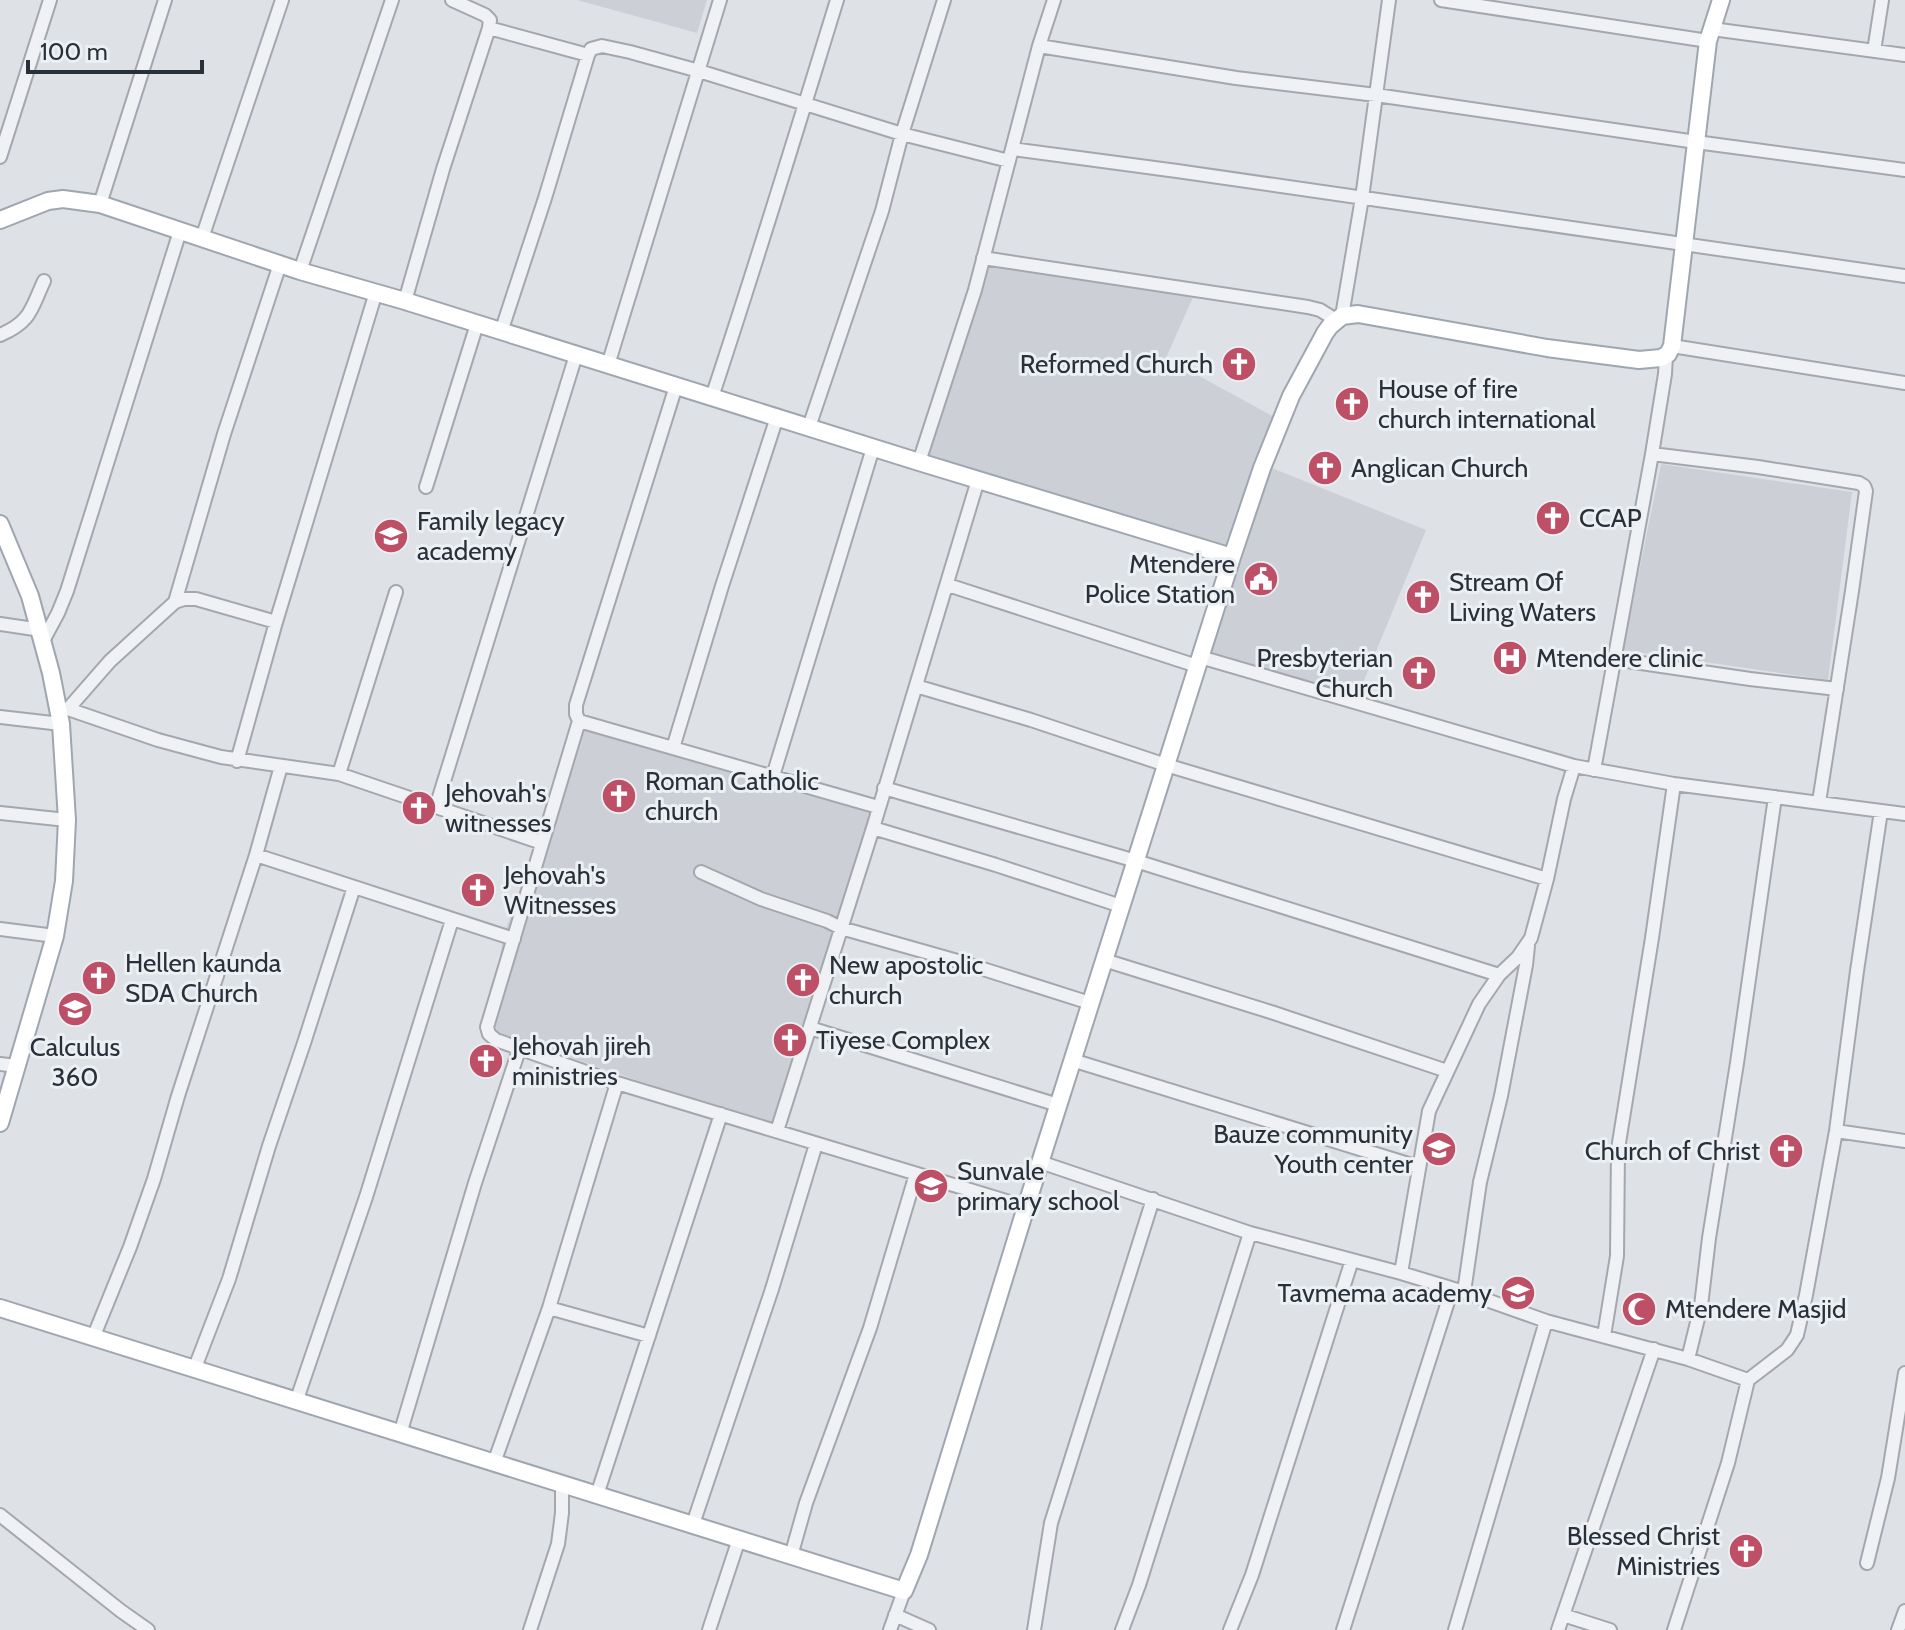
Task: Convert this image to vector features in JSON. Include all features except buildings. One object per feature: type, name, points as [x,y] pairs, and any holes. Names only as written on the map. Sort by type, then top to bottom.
[{"type":"main road","points":[[0,1308],[904,1591],[919,1555],[1232,557],[1262,468],[1291,396],[1325,333],[1339,318],[1358,314],[1547,348],[1639,360],[1656,359],[1669,350],[1710,35],[1721,0]]},
{"type":"main road","points":[[0,220],[48,201],[63,199],[100,204],[300,271],[1232,557]]},
{"type":"main road","points":[[0,524],[5,545],[42,635],[62,714],[67,820],[66,866],[55,936],[8,1065],[0,1123]]},
{"type":"street","points":[[0,157],[50,0]]},
{"type":"street","points":[[100,204],[165,0]]},
{"type":"street","points":[[202,238],[282,0]]},
{"type":"street","points":[[300,271],[392,0]]},
{"type":"street","points":[[405,301],[443,169],[489,28],[490,20],[485,15],[452,0]]},
{"type":"street","points":[[608,365],[720,0]]},
{"type":"street","points":[[712,397],[837,0]]},
{"type":"street","points":[[809,427],[882,211],[902,134],[944,0]]},
{"type":"street","points":[[919,462],[983,258],[1054,0]]},
{"type":"street","points":[[983,258],[1308,307],[1339,318],[1362,198],[1389,0]]},
{"type":"street","points":[[1441,0],[1710,35],[1905,55]]},
{"type":"street","points":[[1874,51],[1882,0]]},
{"type":"street","points":[[489,28],[588,55]]},
{"type":"street","points":[[501,332],[588,55],[591,49],[602,46],[699,71],[902,134],[1011,155],[1362,198],[1905,276]]},
{"type":"street","points":[[1039,46],[1236,78],[1905,170]]},
{"type":"street","points":[[0,624],[42,635],[58,613],[180,231]]},
{"type":"street","points":[[175,602],[224,434],[280,264]]},
{"type":"street","points":[[0,335],[17,328],[25,319],[44,281]]},
{"type":"street","points":[[237,761],[376,292]]},
{"type":"street","points":[[426,487],[477,324]]},
{"type":"street","points":[[1594,770],[1669,350],[1905,383]]},
{"type":"street","points":[[436,807],[576,355]]},
{"type":"street","points":[[676,386],[576,705],[579,721],[487,1027],[489,1034],[519,1050],[617,1083],[1026,1207]]},
{"type":"street","points":[[673,748],[777,417]]},
{"type":"street","points":[[773,776],[873,448]]},
{"type":"street","points":[[1652,454],[1758,467],[1864,486],[1866,491],[1854,577],[1819,802]]},
{"type":"street","points":[[777,1131],[978,480]]},
{"type":"street","points":[[948,585],[1199,661],[1574,766],[1674,784],[1905,814]]},
{"type":"street","points":[[339,774],[396,592]]},
{"type":"street","points":[[62,714],[110,661],[175,602],[196,599],[276,622]]},
{"type":"street","points":[[1614,659],[1837,689]]},
{"type":"street","points":[[916,686],[1166,765],[1547,879]]},
{"type":"street","points":[[0,717],[62,714],[237,761],[339,774],[542,843]]},
{"type":"street","points":[[579,721],[878,807]]},
{"type":"street","points":[[93,1338],[154,1179],[281,766]]},
{"type":"street","points":[[1343,1630],[1458,1291],[1501,1096],[1528,943],[1574,766]]},
{"type":"street","points":[[1604,1336],[1617,1256],[1618,1149],[1674,784]]},
{"type":"street","points":[[884,788],[1136,861],[1499,975]]},
{"type":"street","points":[[1688,1359],[1701,1306],[1775,797]]},
{"type":"street","points":[[1674,1630],[1728,1463],[1748,1380],[1787,1350],[1797,1335],[1836,1131],[1881,811]]},
{"type":"street","points":[[0,813],[67,820]]},
{"type":"street","points":[[873,828],[1121,906]]},
{"type":"street","points":[[256,855],[514,939]]},
{"type":"street","points":[[701,872],[761,899],[841,928],[1090,1003]]},
{"type":"street","points":[[194,1370],[229,1279],[354,887]]},
{"type":"street","points":[[296,1402],[366,1197],[452,920]]},
{"type":"street","points":[[0,929],[55,936]]},
{"type":"street","points":[[1401,1273],[1429,1111],[1479,1004],[1499,975],[1514,963],[1528,943]]},
{"type":"street","points":[[1104,960],[1447,1071]]},
{"type":"street","points":[[810,1028],[1058,1105]]},
{"type":"street","points":[[400,1434],[475,1183],[519,1050]]},
{"type":"street","points":[[1072,1060],[1418,1167]]},
{"type":"street","points":[[494,1463],[549,1308],[617,1083]]},
{"type":"street","points":[[597,1495],[721,1114]]},
{"type":"street","points":[[1836,1131],[1905,1141]]},
{"type":"street","points":[[693,1524],[772,1289],[816,1144]]},
{"type":"street","points":[[1040,1162],[1250,1233],[1401,1273],[1546,1321],[1654,1349],[1748,1380]]},
{"type":"street","points":[[791,1556],[806,1503],[870,1328],[916,1174]]},
{"type":"street","points":[[1034,1630],[1051,1523],[1153,1199]]},
{"type":"street","points":[[1122,1630],[1250,1233]]},
{"type":"street","points":[[1230,1630],[1252,1575],[1352,1260]]},
{"type":"street","points":[[549,1308],[649,1336]]},
{"type":"street","points":[[1455,1630],[1546,1321]]},
{"type":"street","points":[[1558,1630],[1654,1349]]},
{"type":"street","points":[[1867,1563],[1888,1478],[1905,1373]]},
{"type":"street","points":[[530,1630],[558,1544],[562,1483]]},
{"type":"street","points":[[0,1515],[148,1630]]},
{"type":"street","points":[[709,1630],[739,1539]]},
{"type":"street","points":[[890,1630],[904,1591]]},
{"type":"street","points":[[1898,1630],[1905,1611]]},
{"type":"street","points":[[895,1615],[929,1630]]},
{"type":"street","points":[[1563,1615],[1610,1630]]},
{"type":"shaded area","points":[[577,0],[707,0],[697,33]]},
{"type":"shaded area","points":[[985,254],[1197,288],[1166,358],[1278,419],[1262,464],[1426,530],[1358,695],[1200,649],[1229,555],[918,457]]},
{"type":"shaded area","points":[[1661,464],[1852,492],[1828,680],[1623,650]]},
{"type":"shaded area","points":[[583,717],[876,800],[774,1127],[490,1030],[503,937]]},
{"type":"place","name":"Reformed Church","points":[[1239,364]]},
{"type":"place","name":"House of fire church international","points":[[1352,404]]},
{"type":"place","name":"Anglican Church","points":[[1325,468]]},
{"type":"place","name":"CCAP","points":[[1553,518]]},
{"type":"place","name":"Family legacy academy","points":[[391,536]]},
{"type":"place","name":"Mtendere Police Station","points":[[1261,579]]},
{"type":"place","name":"Stream Of Living Waters","points":[[1423,597]]},
{"type":"place","name":"Mtendere clinic","points":[[1510,658]]},
{"type":"place","name":"Presbyterian Church","points":[[1419,673]]},
{"type":"place","name":"Roman Catholic church","points":[[619,796]]},
{"type":"place","name":"Jehovah's witnesses","points":[[419,808]]},
{"type":"place","name":"Jehovah's Witnesses","points":[[478,890]]},
{"type":"place","name":"Hellen kaunda SDA Church","points":[[99,978]]},
{"type":"place","name":"New apostolic church","points":[[803,980]]},
{"type":"place","name":"Calculus 360","points":[[75,1009]]},
{"type":"place","name":"Tiyese Complex","points":[[790,1040]]},
{"type":"place","name":"Jehovah jireh ministries","points":[[486,1061]]},
{"type":"place","name":"Bauze community Youth center","points":[[1439,1149]]},
{"type":"place","name":"Church of Christ","points":[[1786,1151]]},
{"type":"place","name":"Sunvale primary school","points":[[931,1186]]},
{"type":"place","name":"Tavmema academy","points":[[1518,1293]]},
{"type":"place","name":"Mtendere Masjid","points":[[1639,1309]]},
{"type":"place","name":"Blessed Christ Ministries","points":[[1746,1551]]}]
